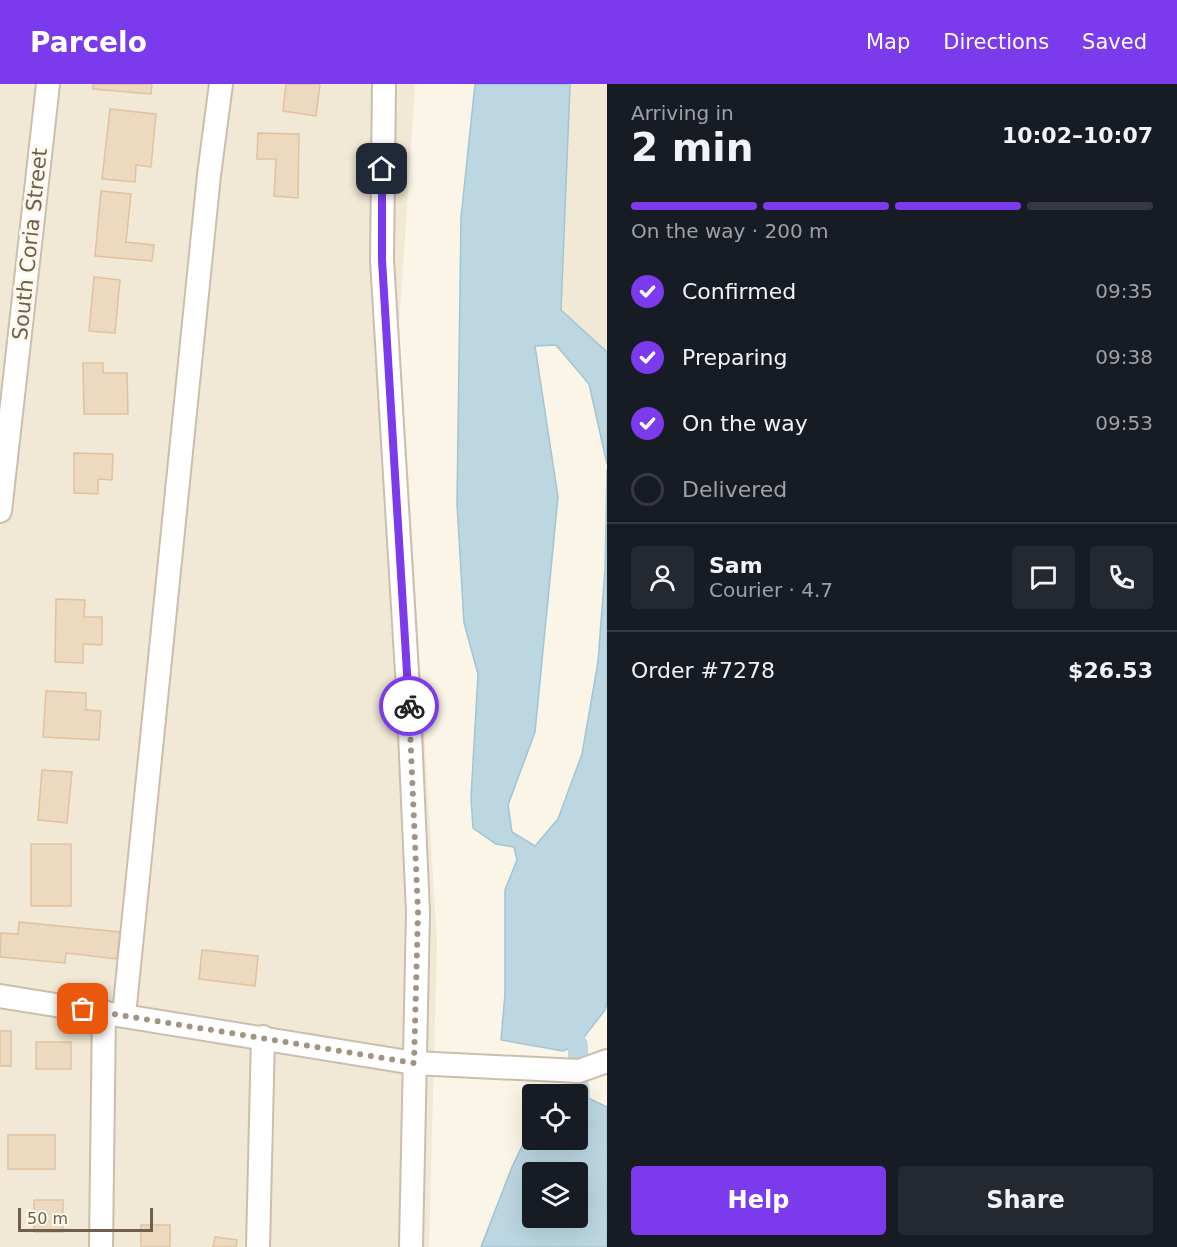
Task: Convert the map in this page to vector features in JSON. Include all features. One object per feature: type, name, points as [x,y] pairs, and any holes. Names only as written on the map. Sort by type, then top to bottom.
[{"type":"street","name":"South Coria Street","points":[[0,511],[3,464],[48,84]]},
{"type":"street","points":[[101,1247],[114,1014],[168,598],[209,175],[221,84]]},
{"type":"street","points":[[384,84],[382,260],[408,689],[418,912],[411,1247]]},
{"type":"street","points":[[0,996],[414,1063],[579,1071],[607,1061]]},
{"type":"street","points":[[258,1247],[263,1037]]},
{"type":"shaded area","points":[[0,84],[415,84],[399,325],[437,942],[429,1247],[0,1247]]},
{"type":"shaded area","points":[[570,84],[607,84],[607,352],[561,311]]},
{"type":"water","points":[[475,84],[570,84],[561,310],[607,352],[607,464],[589,384],[556,345],[535,346],[558,497],[535,732],[508,805],[512,832],[535,846],[558,819],[582,754],[598,662],[605,570],[607,469],[607,1002],[605,1010],[578,1045],[563,1051],[501,1040],[505,994],[505,890],[517,860],[514,847],[496,844],[473,828],[471,798],[478,674],[464,623],[457,504],[461,218]]},
{"type":"water","points":[[588,1098],[607,1107],[607,1247],[481,1247],[522,1146],[522,1150],[588,1150]]},
{"type":"building","points":[[93,84],[152,84],[151,94],[93,89]]},
{"type":"building","points":[[286,84],[320,84],[316,116],[283,111]]},
{"type":"building","points":[[110,109],[156,114],[151,167],[136,165],[135,182],[102,179]]},
{"type":"building","points":[[258,133],[299,134],[298,198],[274,196],[276,159],[257,159]]},
{"type":"building","points":[[101,191],[131,194],[126,242],[154,245],[152,261],[95,256]]},
{"type":"building","points":[[94,277],[120,280],[115,333],[89,331]]},
{"type":"building","points":[[83,363],[103,363],[103,373],[127,373],[128,414],[84,414]]},
{"type":"building","points":[[74,453],[113,454],[112,480],[98,479],[98,494],[74,493]]},
{"type":"building","points":[[56,599],[85,600],[84,617],[102,617],[102,645],[83,644],[83,663],[55,662]]},
{"type":"building","points":[[46,691],[86,693],[86,710],[101,711],[99,740],[43,737]]},
{"type":"building","points":[[42,770],[72,772],[67,823],[38,820]]},
{"type":"building","points":[[31,844],[71,844],[71,906],[31,906]]},
{"type":"building","points":[[19,922],[120,932],[117,959],[66,953],[65,963],[0,957],[1,933],[18,934]]},
{"type":"building","points":[[202,950],[258,956],[255,986],[199,979]]},
{"type":"building","points":[[0,1031],[11,1031],[11,1066],[0,1066]]},
{"type":"building","points":[[36,1042],[71,1042],[71,1069],[36,1069]]},
{"type":"building","points":[[8,1135],[55,1135],[55,1169],[8,1169]]},
{"type":"building","points":[[34,1200],[63,1200],[63,1232],[34,1232]]},
{"type":"building","points":[[141,1225],[170,1225],[170,1247],[141,1247]]},
{"type":"building","points":[[215,1237],[237,1240],[236,1247],[213,1247]]},
{"type":"waterway","points":[[578,1045],[578,1056]]},
{"type":"way so far","points":[[83,1009],[414,1063],[418,912],[409,706]]},
{"type":"route","points":[[382,169],[382,260],[409,706]]}]
